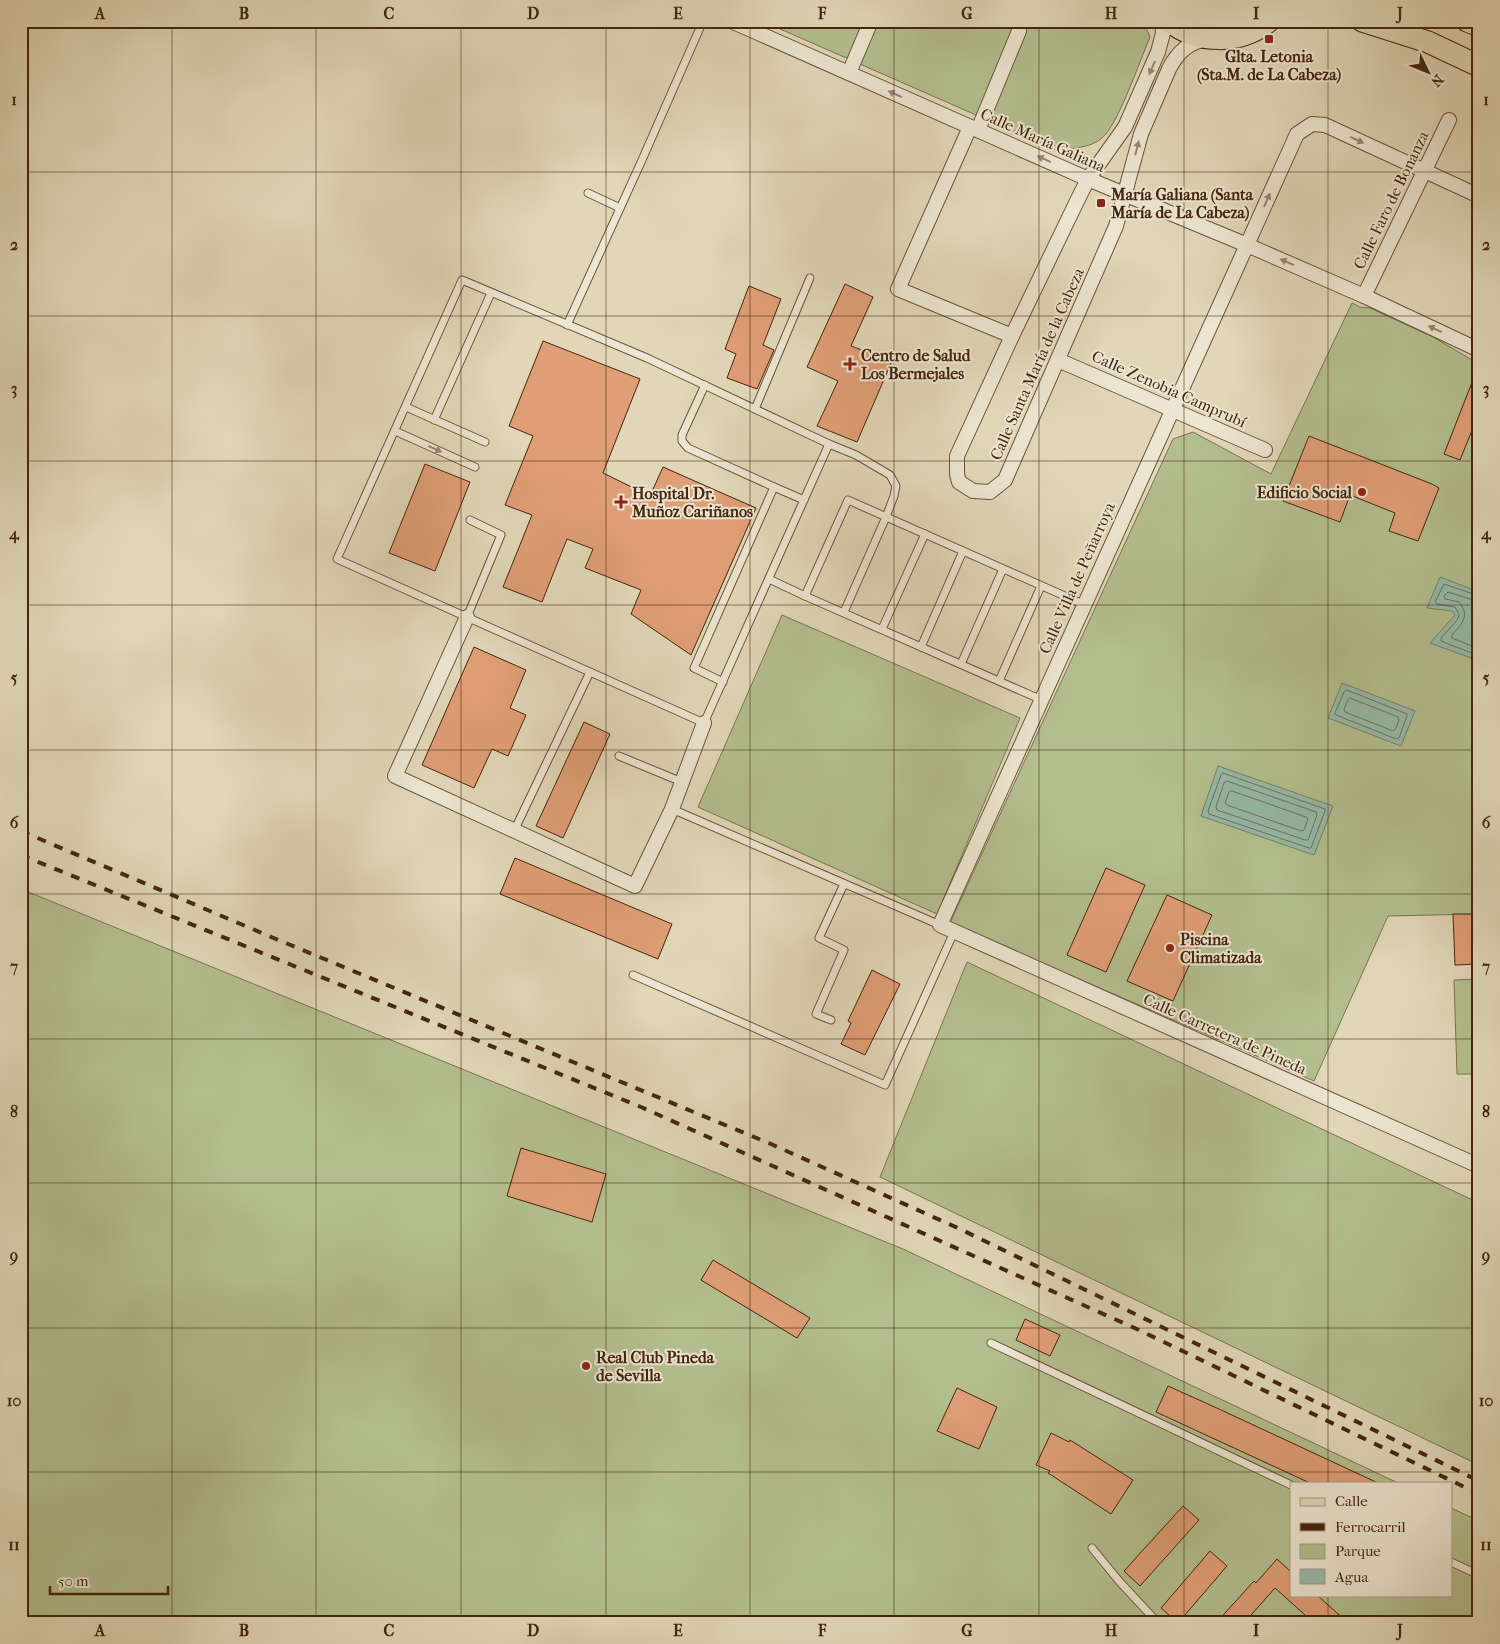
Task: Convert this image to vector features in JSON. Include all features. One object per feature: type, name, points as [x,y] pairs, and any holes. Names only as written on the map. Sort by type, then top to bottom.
[{"type":"main road","points":[[1170,21],[1187,32],[1213,39],[1241,36],[1254,31],[1268,21]]},
{"type":"main road","points":[[1362,21],[1428,42],[1479,66]]},
{"type":"main road","points":[[1467,21],[1479,26]]},
{"type":"street","name":"Calle María Galiana","points":[[731,21],[1088,179],[1364,296],[1479,350]]},
{"type":"street","points":[[849,73],[871,21]]},
{"type":"street","points":[[1012,336],[898,289],[1019,31],[1018,21]]},
{"type":"street","name":"Calle Santa María de la Cabeza","points":[[1162,21],[1163,33],[1158,52],[1125,127],[1088,179],[1012,336],[957,456],[959,482],[973,491],[990,492],[1005,480],[1116,226],[1126,195],[1140,134],[1172,63],[1184,49],[1193,43],[1213,39]]},
{"type":"street","name":"Calle Faro de Bonanza","points":[[1364,296],[1449,120]]},
{"type":"street","name":"Calle Villa de Peñarroya","points":[[940,925],[1296,134],[1312,124],[1325,125],[1425,171]]},
{"type":"street","points":[[1425,171],[1479,196]]},
{"type":"street","name":"Calle Zenobia Camprubí","points":[[1058,360],[1265,450]]},
{"type":"street","points":[[467,617],[395,776],[635,886],[672,809],[704,723]]},
{"type":"street","name":"Calle Carretera de Pineda","points":[[940,925],[1479,1166]]},
{"type":"lane","points":[[567,325],[703,21]]},
{"type":"lane","points":[[588,193],[620,208]]},
{"type":"lane","points":[[755,409],[810,278]]},
{"type":"lane","points":[[829,444],[704,723],[337,559],[462,280],[646,358],[856,455],[890,475],[896,486],[894,496],[844,612]]},
{"type":"lane","points":[[434,420],[491,293]]},
{"type":"lane","points":[[705,385],[682,435],[682,441],[688,448],[804,500]]},
{"type":"lane","points":[[406,407],[485,442]]},
{"type":"lane","points":[[395,432],[475,467]]},
{"type":"lane","points":[[723,682],[694,668],[774,487]]},
{"type":"lane","points":[[805,596],[848,500],[1084,605]]},
{"type":"lane","points":[[467,617],[501,535],[470,520]]},
{"type":"lane","points":[[882,630],[924,534]]},
{"type":"lane","points":[[921,647],[963,551]]},
{"type":"lane","points":[[960,664],[1003,568]]},
{"type":"lane","points":[[769,579],[1042,700]]},
{"type":"lane","points":[[999,681],[1041,586]]},
{"type":"lane","points":[[514,831],[590,672]]},
{"type":"lane","points":[[619,756],[682,782]]},
{"type":"lane","points":[[672,809],[940,925]]},
{"type":"lane","points":[[831,1020],[816,1014],[844,950],[819,938],[844,884]]},
{"type":"lane","points":[[633,975],[886,1085],[956,933]]},
{"type":"lane","points":[[991,1343],[1290,1485]]},
{"type":"lane","points":[[1092,1548],[1119,1581],[1158,1623]]},
{"type":"lane","points":[[1452,1562],[1479,1575]]},
{"type":"green space","points":[[762,21],[1143,21],[1150,37],[1115,121],[1108,131],[1102,138],[1092,144],[1058,151]]},
{"type":"green space","points":[[1352,303],[1360,307],[1370,308],[1433,337],[1474,361],[1477,369],[1479,369],[1479,914],[1388,916],[1314,1081],[950,923],[1173,439],[1193,432],[1271,474]]},
{"type":"green space","points":[[782,615],[1020,718],[937,914],[698,807]]},
{"type":"green space","name":"Real Club Pineda de Sevilla","points":[[21,889],[903,1249],[1396,1482],[1290,1482],[1290,1596],[1452,1596],[1452,1508],[1479,1521],[1479,1623],[21,1623]]},
{"type":"green space","points":[[967,962],[1479,1203],[1479,1465],[880,1177]]},
{"type":"green space","points":[[1479,979],[1479,1074],[1457,1074],[1454,980]]},
{"type":"water","points":[[1440,577],[1479,592],[1479,657],[1477,660],[1430,643],[1455,615],[1452,611],[1427,608]]},
{"type":"water","points":[[1342,683],[1415,711],[1401,746],[1328,718]]},
{"type":"water","points":[[1218,766],[1333,806],[1314,855],[1201,816]]},
{"type":"building","name":"Centro de Salud Los Bermejales","points":[[845,284],[873,297],[851,346],[892,361],[857,442],[817,426],[838,381],[807,367]]},
{"type":"building","points":[[749,286],[781,299],[763,345],[774,350],[757,389],[727,378],[736,354],[725,349]]},
{"type":"building","name":"Hospital Dr. Muñoz Cariñanos","points":[[543,341],[640,379],[603,473],[650,496],[663,467],[756,508],[691,655],[631,614],[641,590],[585,568],[593,549],[567,539],[542,602],[503,587],[532,515],[505,505],[533,436],[509,426]]},
{"type":"building","points":[[1478,367],[1479,413],[1460,460],[1444,454]]},
{"type":"building","name":"Edificio Social","points":[[1309,436],[1439,488],[1418,541],[1389,531],[1395,513],[1350,495],[1340,522],[1283,501]]},
{"type":"building","points":[[425,464],[470,482],[435,571],[389,553]]},
{"type":"building","points":[[474,647],[526,670],[510,708],[526,715],[508,756],[492,749],[474,788],[422,765]]},
{"type":"building","points":[[584,722],[610,734],[563,838],[536,826]]},
{"type":"building","points":[[515,858],[672,924],[658,959],[500,894]]},
{"type":"building","points":[[1106,868],[1145,885],[1106,972],[1067,955]]},
{"type":"building","name":"Piscina Climatizada","points":[[1167,895],[1212,915],[1173,1001],[1127,981]]},
{"type":"building","points":[[1453,914],[1479,914],[1479,964],[1455,965]]},
{"type":"building","points":[[872,970],[900,984],[865,1055],[841,1044],[851,1023],[848,1021]]},
{"type":"building","points":[[521,1148],[606,1174],[592,1222],[507,1196]]},
{"type":"building","points":[[713,1260],[810,1318],[797,1338],[701,1280]]},
{"type":"building","points":[[1025,1319],[1060,1335],[1050,1356],[1016,1340]]},
{"type":"building","points":[[1168,1386],[1376,1482],[1308,1482],[1156,1412]]},
{"type":"building","points":[[957,1388],[997,1407],[979,1449],[937,1431]]},
{"type":"building","points":[[1051,1433],[1069,1442],[1070,1440],[1133,1480],[1111,1514],[1048,1473],[1050,1471],[1036,1465]]},
{"type":"building","points":[[1183,1506],[1199,1520],[1140,1586],[1124,1571]]},
{"type":"building","points":[[1210,1551],[1227,1566],[1178,1623],[1161,1608]]},
{"type":"building","points":[[1277,1559],[1290,1571],[1290,1596],[1318,1596],[1348,1623],[1314,1623],[1275,1588],[1244,1623],[1216,1623],[1254,1581],[1256,1583]]},
{"type":"railway","points":[[21,831],[771,1144],[960,1229],[1479,1481]]},
{"type":"railway","points":[[21,855],[641,1107],[1139,1330],[1479,1494]]},
{"type":"place","name":"Glta. Letonia (Sta.M. de La Cabeza)","points":[[1269,39]]},
{"type":"place","name":"María Galiana (Santa María de La Cabeza)","points":[[1101,203]]},
{"type":"place","name":"Centro de Salud Los Bermejales","points":[[850,364]]},
{"type":"place","name":"Edificio Social","points":[[1362,492]]},
{"type":"place","name":"Hospital Dr. Muñoz Cariñanos","points":[[621,502]]},
{"type":"place","name":"Piscina Climatizada","points":[[1170,948]]},
{"type":"place","name":"Real Club Pineda de Sevilla","points":[[586,1366]]}]
